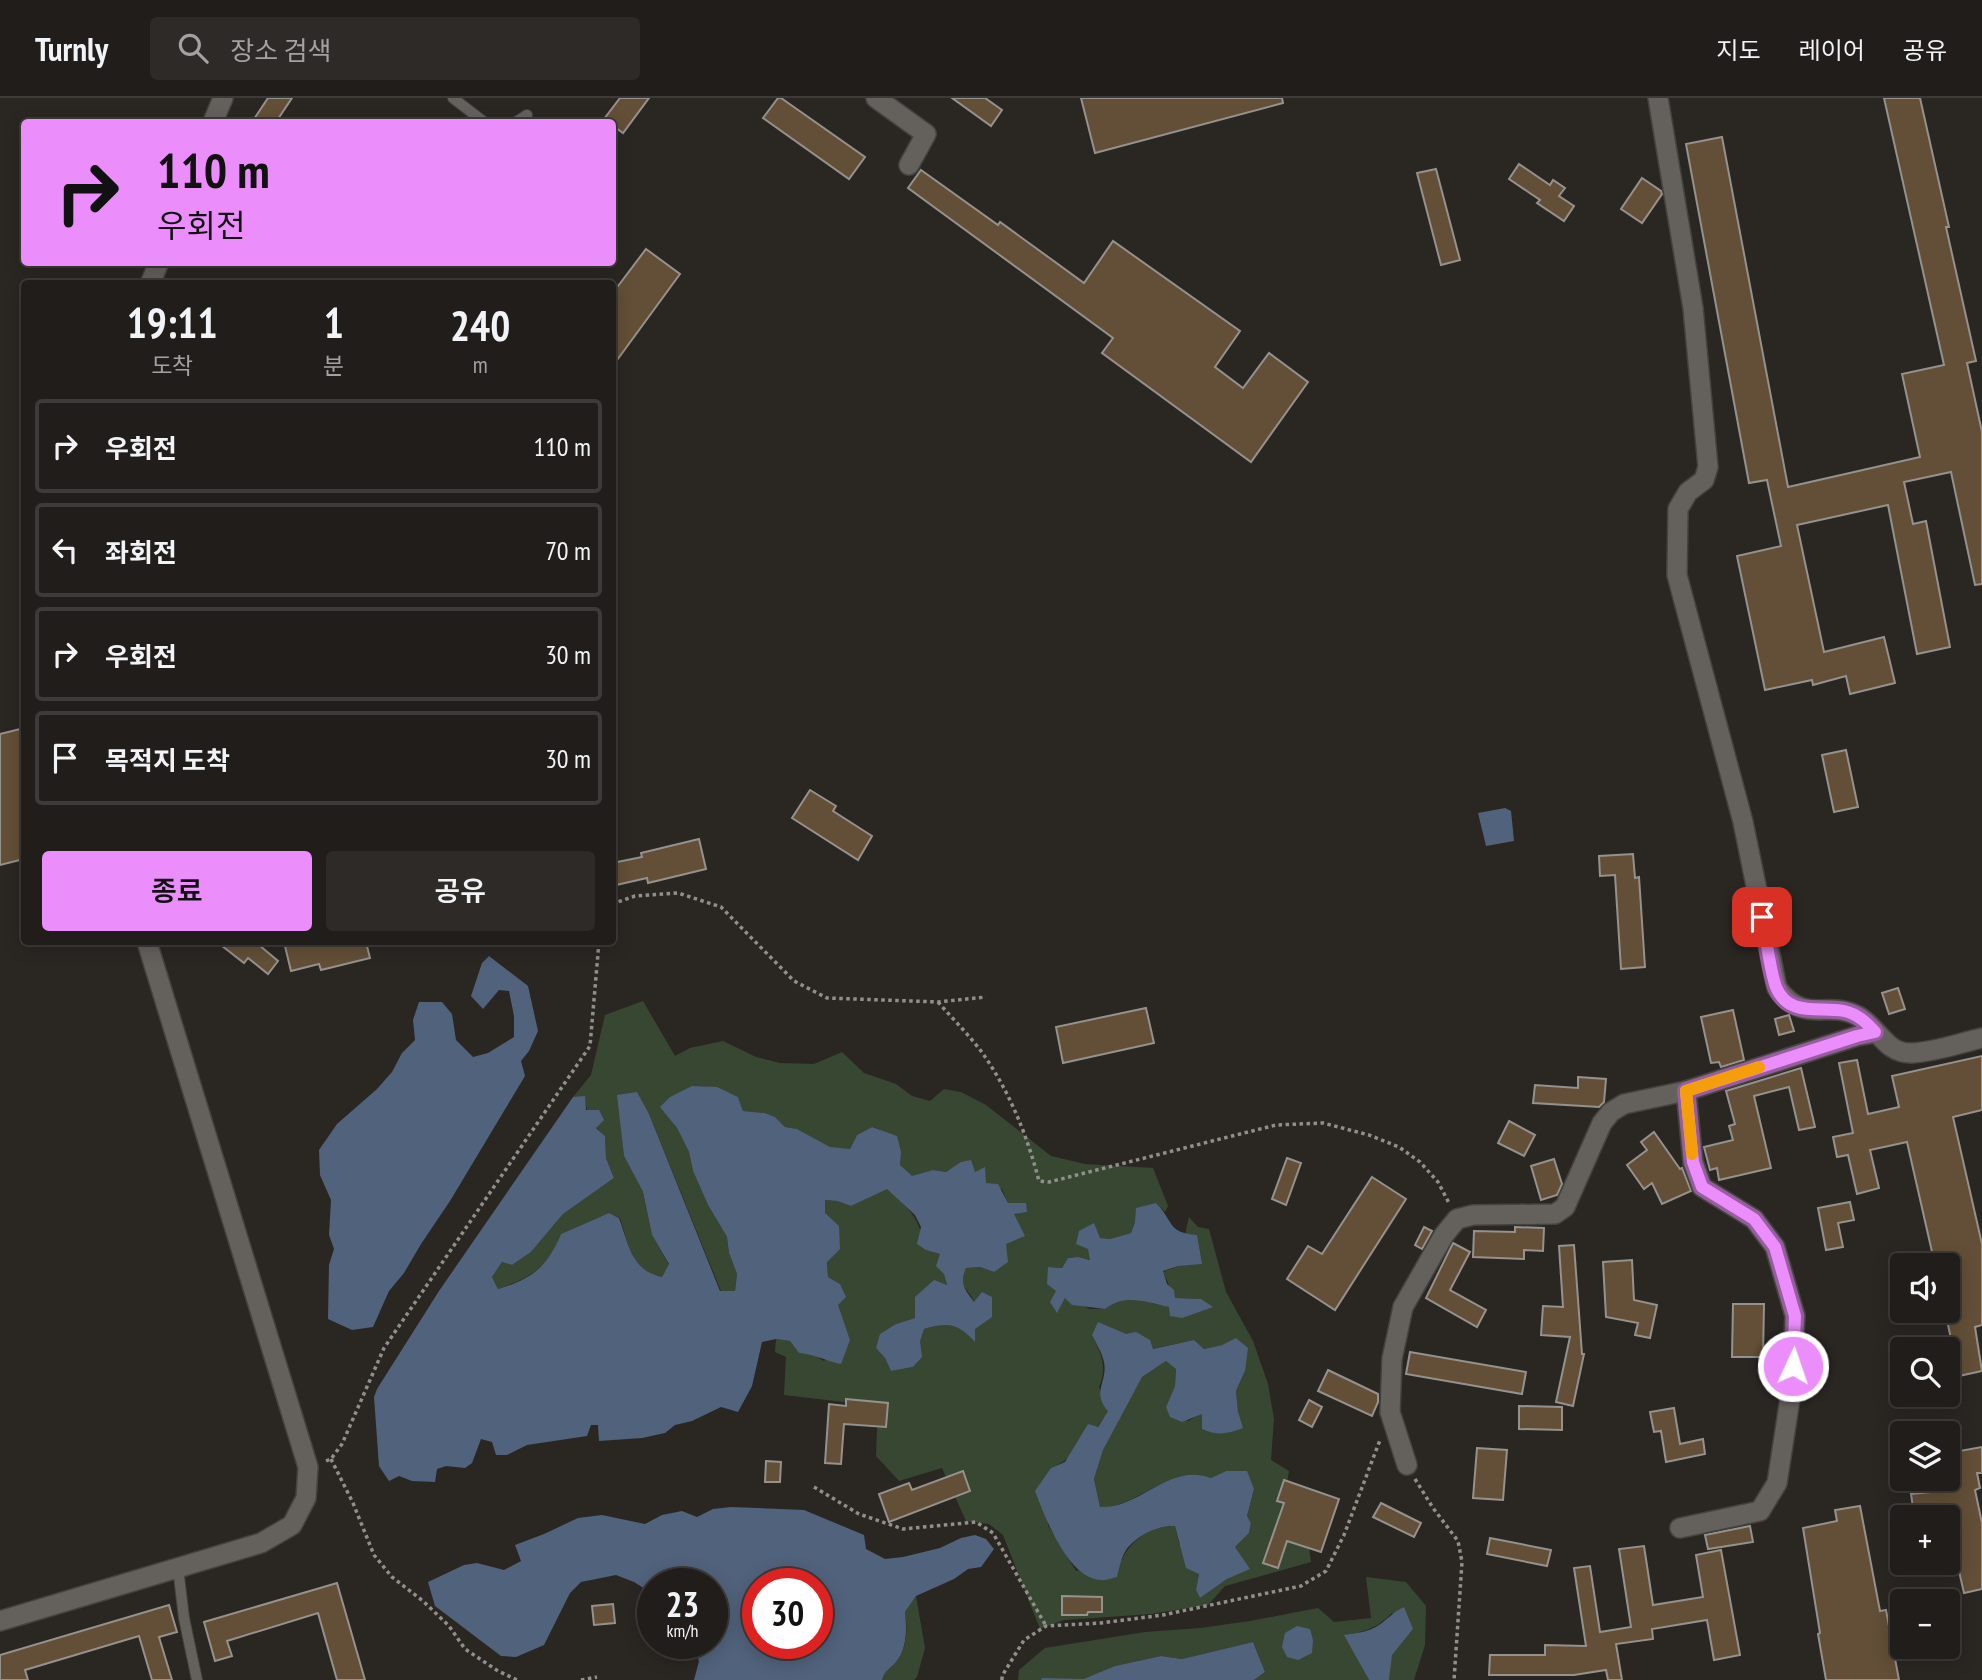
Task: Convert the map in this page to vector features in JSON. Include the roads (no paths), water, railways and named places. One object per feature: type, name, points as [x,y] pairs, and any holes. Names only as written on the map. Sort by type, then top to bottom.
[{"type":"street","points":[[215,119],[223,98]]},
{"type":"street","points":[[876,98],[926,134],[909,165]]},
{"type":"street","points":[[1658,98],[1693,308],[1708,467],[1704,480],[1688,492],[1678,509],[1677,575],[1743,822],[1777,988],[1788,1003],[1806,1010],[1845,1011],[1862,1018],[1891,1048],[1911,1053],[1982,1038]]},
{"type":"street","points":[[0,1620],[261,1543],[292,1525],[306,1498],[308,1467],[148,945]]},
{"type":"street","points":[[1407,1465],[1390,1412],[1392,1359],[1403,1307],[1444,1235],[1457,1219],[1473,1214],[1555,1214],[1565,1207],[1602,1123],[1611,1112],[1624,1104],[1686,1091],[1875,1032]]},
{"type":"street","points":[[1680,1528],[1760,1511],[1777,1483],[1791,1392],[1795,1316],[1775,1247],[1754,1219],[1702,1187],[1693,1162],[1686,1091]]},
{"type":"lane","points":[[453,98],[480,119]]},
{"type":"lane","points":[[521,119],[527,115]]},
{"type":"lane","points":[[178,1567],[184,1618],[197,1680]]},
{"type":"water","points":[[1505,808],[1511,811],[1514,841],[1486,846],[1478,813]]},
{"type":"water","points":[[489,956],[528,986],[538,1031],[521,1061],[525,1076],[450,1201],[404,1273],[389,1291],[373,1327],[352,1330],[328,1319],[329,1265],[334,1249],[329,1235],[331,1200],[320,1175],[319,1150],[337,1124],[392,1072],[402,1053],[415,1040],[413,1020],[419,1002],[442,1002],[452,1014],[456,1040],[473,1057],[488,1053],[514,1037],[514,1016],[509,991],[499,990],[483,1009],[471,996],[482,963]]},
{"type":"water","points":[[692,1086],[717,1087],[738,1097],[743,1111],[775,1117],[785,1127],[797,1129],[830,1147],[850,1149],[857,1135],[872,1127],[897,1136],[901,1152],[900,1165],[912,1176],[933,1170],[946,1172],[961,1162],[971,1160],[975,1172],[985,1167],[986,1183],[998,1184],[1008,1203],[1026,1203],[1027,1212],[1014,1214],[1025,1236],[1006,1244],[1008,1262],[994,1272],[980,1267],[966,1268],[964,1273],[964,1286],[974,1302],[982,1292],[992,1297],[992,1317],[975,1329],[975,1342],[953,1326],[940,1325],[924,1329],[920,1341],[922,1357],[913,1367],[891,1371],[876,1348],[880,1334],[896,1324],[915,1318],[915,1297],[934,1280],[947,1285],[944,1274],[936,1266],[940,1254],[917,1244],[921,1227],[915,1215],[887,1189],[851,1206],[825,1200],[825,1213],[839,1226],[840,1249],[827,1262],[828,1277],[840,1284],[846,1297],[838,1305],[850,1340],[841,1364],[799,1353],[790,1341],[776,1339],[762,1342],[752,1386],[738,1412],[721,1407],[692,1421],[675,1425],[665,1433],[642,1438],[599,1441],[598,1425],[591,1425],[587,1436],[527,1445],[507,1455],[496,1455],[492,1442],[481,1439],[472,1463],[465,1468],[446,1466],[437,1469],[435,1482],[412,1481],[399,1476],[389,1481],[379,1466],[374,1397],[377,1389],[439,1291],[573,1097],[585,1096],[586,1110],[599,1110],[604,1120],[596,1128],[605,1136],[606,1158],[614,1178],[563,1214],[531,1252],[512,1265],[502,1262],[492,1277],[498,1289],[520,1281],[537,1270],[550,1255],[561,1234],[609,1213],[619,1218],[637,1262],[652,1274],[662,1277],[669,1264],[652,1235],[643,1192],[624,1156],[617,1095],[637,1092],[649,1114],[720,1291],[735,1291],[737,1274],[729,1253],[727,1237],[708,1205],[693,1171],[689,1152],[677,1128],[660,1107],[670,1097]]},
{"type":"water","points":[[1156,1203],[1176,1229],[1197,1235],[1202,1264],[1178,1266],[1163,1271],[1167,1284],[1174,1290],[1175,1298],[1201,1299],[1213,1307],[1182,1318],[1170,1316],[1169,1307],[1144,1301],[1120,1301],[1105,1309],[1072,1305],[1065,1298],[1057,1313],[1050,1302],[1056,1291],[1047,1284],[1048,1267],[1062,1268],[1068,1258],[1090,1260],[1088,1249],[1076,1244],[1079,1231],[1094,1223],[1100,1238],[1110,1239],[1131,1233],[1136,1208]]},
{"type":"water","points":[[1098,1322],[1126,1334],[1136,1332],[1150,1340],[1153,1349],[1194,1340],[1204,1349],[1236,1338],[1248,1348],[1245,1371],[1236,1391],[1243,1428],[1227,1433],[1213,1433],[1202,1429],[1202,1414],[1182,1422],[1170,1417],[1166,1407],[1175,1386],[1176,1369],[1166,1361],[1142,1377],[1103,1450],[1094,1479],[1100,1507],[1115,1506],[1182,1476],[1211,1478],[1226,1471],[1247,1471],[1254,1489],[1247,1516],[1251,1523],[1249,1533],[1235,1547],[1250,1569],[1227,1579],[1200,1598],[1196,1590],[1199,1574],[1186,1568],[1175,1526],[1155,1529],[1135,1540],[1124,1553],[1117,1577],[1101,1580],[1089,1577],[1078,1569],[1059,1545],[1035,1491],[1051,1468],[1065,1462],[1088,1424],[1098,1427],[1108,1411],[1100,1392],[1104,1362],[1092,1335]]},
{"type":"water","points":[[731,1507],[804,1510],[864,1535],[866,1549],[885,1559],[940,1548],[975,1535],[986,1539],[994,1549],[981,1567],[968,1569],[954,1579],[916,1596],[905,1612],[906,1631],[900,1657],[882,1680],[694,1680],[698,1659],[728,1659],[728,1568],[637,1568],[637,1584],[616,1575],[581,1582],[570,1593],[544,1645],[516,1657],[501,1656],[435,1606],[428,1582],[464,1565],[477,1563],[504,1570],[521,1561],[515,1545],[578,1518],[602,1515],[645,1524],[662,1515],[682,1511],[697,1517],[713,1509]]},
{"type":"water","points":[[1404,1607],[1413,1629],[1392,1655],[1389,1680],[1369,1680],[1344,1635],[1371,1629]]},
{"type":"water","points":[[1297,1626],[1310,1629],[1313,1640],[1312,1653],[1298,1660],[1287,1657],[1282,1647],[1285,1633]]},
{"type":"water","points":[[1253,1642],[1265,1672],[1254,1680],[1041,1680],[1084,1679],[1115,1666],[1161,1656],[1182,1659]]}]
